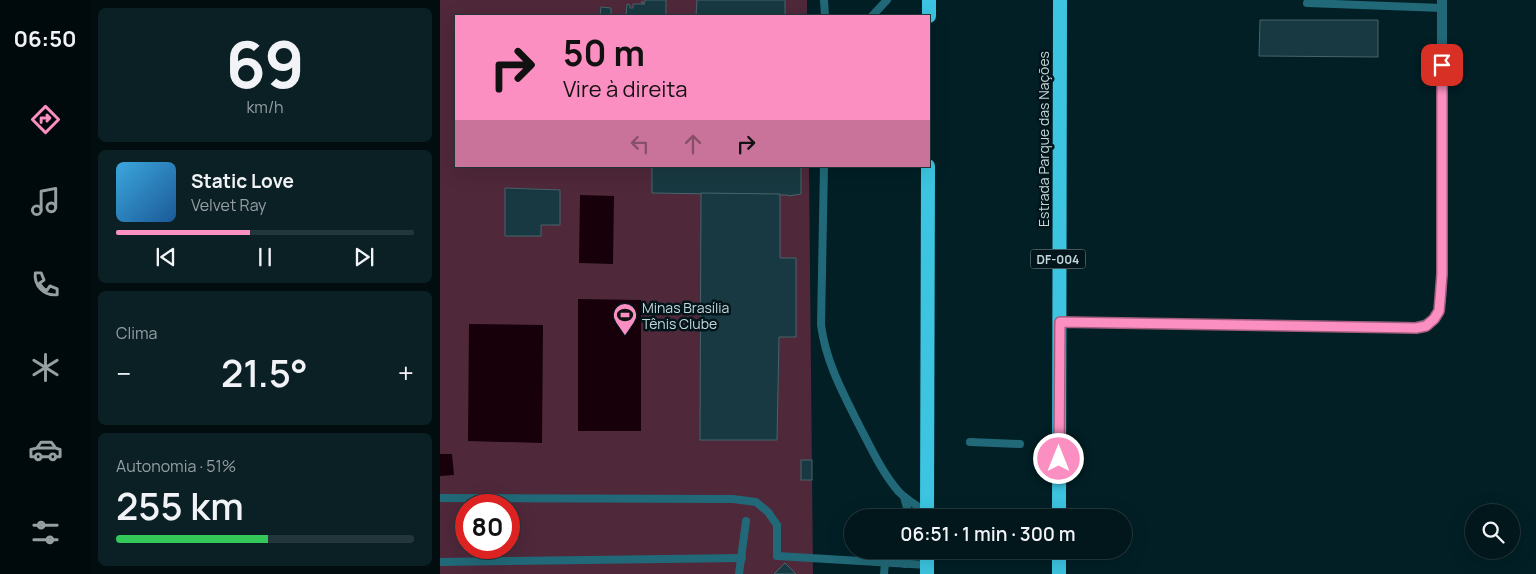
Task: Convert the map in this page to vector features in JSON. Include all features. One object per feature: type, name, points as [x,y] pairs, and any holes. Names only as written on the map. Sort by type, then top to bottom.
[{"type":"highway","points":[[929,0],[929,15]]},
{"type":"highway","name":"Estrada Parque das Nações","points":[[1059,509],[1060,322],[1058,264],[1060,0]]},
{"type":"highway","points":[[927,509],[928,167]]},
{"type":"highway","points":[[1059,559],[1059,574]]},
{"type":"street","points":[[1060,322],[1416,328],[1426,326],[1439,311],[1442,274],[1442,4]]},
{"type":"lane","points":[[824,0],[825,15]]},
{"type":"lane","points":[[873,15],[887,0]]},
{"type":"lane","points":[[1307,3],[1442,4]]},
{"type":"lane","points":[[824,167],[821,325],[824,346],[831,366],[873,452],[892,483],[904,497],[919,509]]},
{"type":"lane","points":[[970,442],[1020,444]]},
{"type":"lane","points":[[904,497],[907,509]]},
{"type":"lane","points":[[440,498],[732,499],[756,502],[768,512],[777,525],[777,556],[905,564],[927,570]]},
{"type":"lane","points":[[740,574],[746,521]]},
{"type":"lane","points":[[440,562],[742,558]]},
{"type":"lane","points":[[905,564],[906,559]]},
{"type":"lane","points":[[884,574],[885,563]]},
{"type":"shaded area","name":"Minas Brasília Tênis Clube","points":[[440,0],[807,0],[807,15],[455,15],[455,167],[809,167],[813,574],[440,574]]},
{"type":"shaded area","points":[[580,195],[614,196],[613,264],[579,263]]},
{"type":"shaded area","points":[[578,299],[641,300],[641,431],[578,431]]},
{"type":"shaded area","points":[[469,324],[543,325],[542,443],[468,441]]},
{"type":"shaded area","points":[[440,454],[452,454],[454,475],[440,476]]},
{"type":"building","points":[[645,0],[666,0],[666,15],[626,15],[627,4],[630,5],[630,8],[633,8],[633,4],[645,4],[641,2],[645,2]]},
{"type":"building","points":[[697,0],[785,0],[785,15],[696,15]]},
{"type":"building","points":[[601,7],[611,8],[611,15],[600,15]]},
{"type":"building","points":[[1260,20],[1378,20],[1378,57],[1259,56]]},
{"type":"building","points":[[652,167],[801,167],[801,194],[788,196],[652,193]]},
{"type":"building","points":[[505,188],[560,190],[560,225],[541,225],[541,236],[505,236]]},
{"type":"building","points":[[701,193],[780,194],[780,258],[796,258],[796,337],[779,337],[777,440],[700,440]]},
{"type":"building","points":[[801,460],[812,460],[812,480],[801,480]]},
{"type":"building","points":[[785,563],[796,574],[774,574]]},
{"type":"place","name":"Minas Brasília Tênis Clube","points":[[625,336]]},
{"type":"route","points":[[1059,459],[1060,322],[1416,328],[1426,326],[1434,319],[1439,311],[1442,274],[1442,65]]}]
